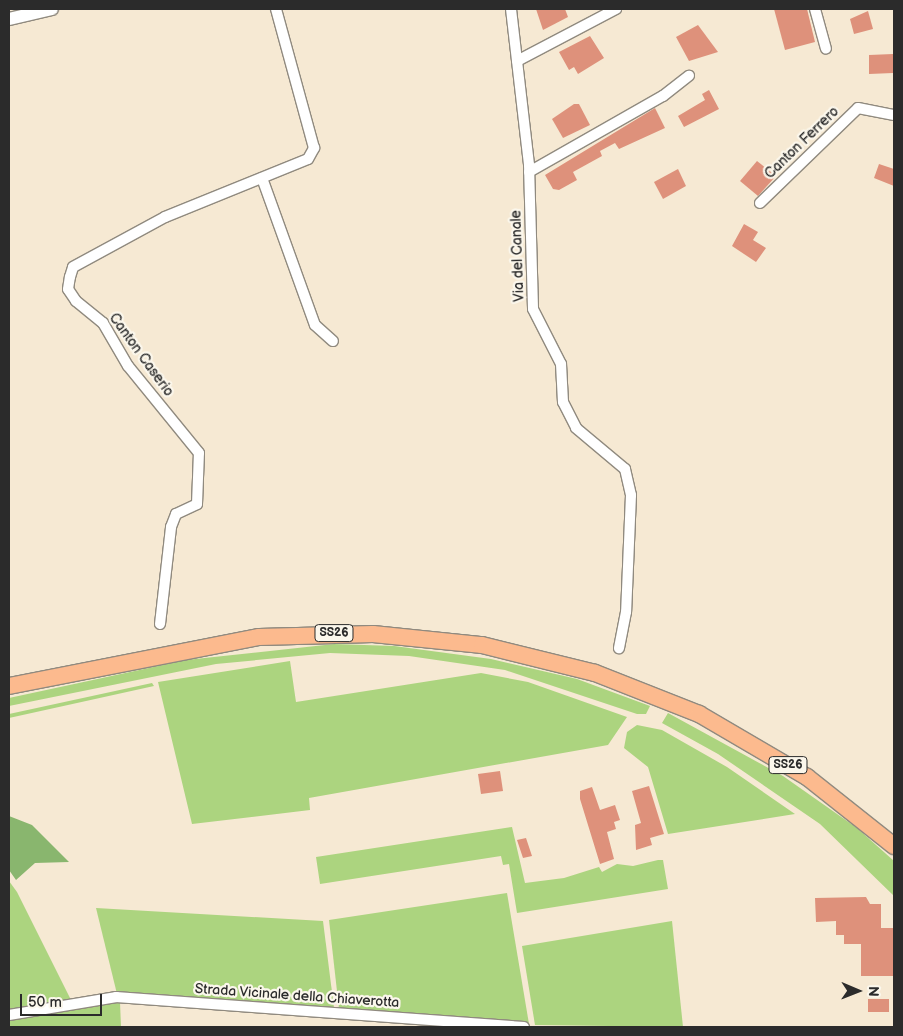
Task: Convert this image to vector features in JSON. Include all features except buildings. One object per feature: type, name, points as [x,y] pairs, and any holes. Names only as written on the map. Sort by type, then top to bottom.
[{"type":"main road","name":"SS26","points":[[9,686],[228,641],[340,633],[482,645],[561,663],[671,701],[807,777],[894,846]]},
{"type":"street","points":[[9,19],[52,9]]},
{"type":"street","name":"Canton Caserio","points":[[160,624],[171,527],[176,514],[197,504],[198,453],[128,366],[103,323],[76,301],[68,289],[70,277],[73,267],[166,217],[308,159],[314,148],[276,9]]},
{"type":"street","name":"Via del Canale","points":[[511,9],[529,172],[533,309],[561,364],[563,402],[576,428],[625,469],[631,495],[626,612],[619,648]]},
{"type":"street","points":[[517,61],[616,9]]},
{"type":"street","points":[[815,9],[826,49]]},
{"type":"street","points":[[529,172],[663,96],[688,76]]},
{"type":"street","name":"Canton Ferrero","points":[[760,203],[858,108],[894,114]]},
{"type":"street","points":[[262,178],[314,325],[334,341]]},
{"type":"street","name":"Strada Vicinale della Chiaverotta","points":[[9,1015],[116,997],[524,1027]]},
{"type":"green space","points":[[334,644],[394,646],[491,659],[577,679],[650,706],[646,714],[637,714],[505,670],[409,656],[330,653],[216,664],[9,706],[9,698],[186,660]]},
{"type":"green space","points":[[290,661],[296,702],[481,673],[528,682],[627,717],[608,745],[309,798],[310,810],[192,824],[158,682]]},
{"type":"green space","points":[[152,683],[154,686],[9,718],[9,714]]},
{"type":"green space","points":[[668,713],[783,776],[857,828],[894,861],[894,896],[820,824],[718,754],[662,723]]},
{"type":"green space","points":[[637,725],[662,730],[727,767],[795,814],[668,834],[648,767],[624,748],[627,732]]},
{"type":"green space","points":[[9,816],[32,825],[69,862],[35,863],[16,880],[9,870]]},
{"type":"green space","points":[[512,827],[525,883],[564,878],[599,867],[602,872],[617,864],[633,866],[663,860],[668,889],[517,913],[509,864],[503,865],[501,856],[320,884],[316,857]]},
{"type":"green space","points":[[9,881],[17,892],[71,1000],[9,1011]]},
{"type":"green space","points":[[507,893],[529,1024],[339,1009],[329,920]]},
{"type":"green space","points":[[96,908],[323,921],[334,1008],[117,994]]},
{"type":"green space","points":[[672,921],[683,1027],[535,1025],[522,946]]},
{"type":"green space","points":[[120,1002],[121,1027],[9,1027],[9,1020],[89,1003]]}]
